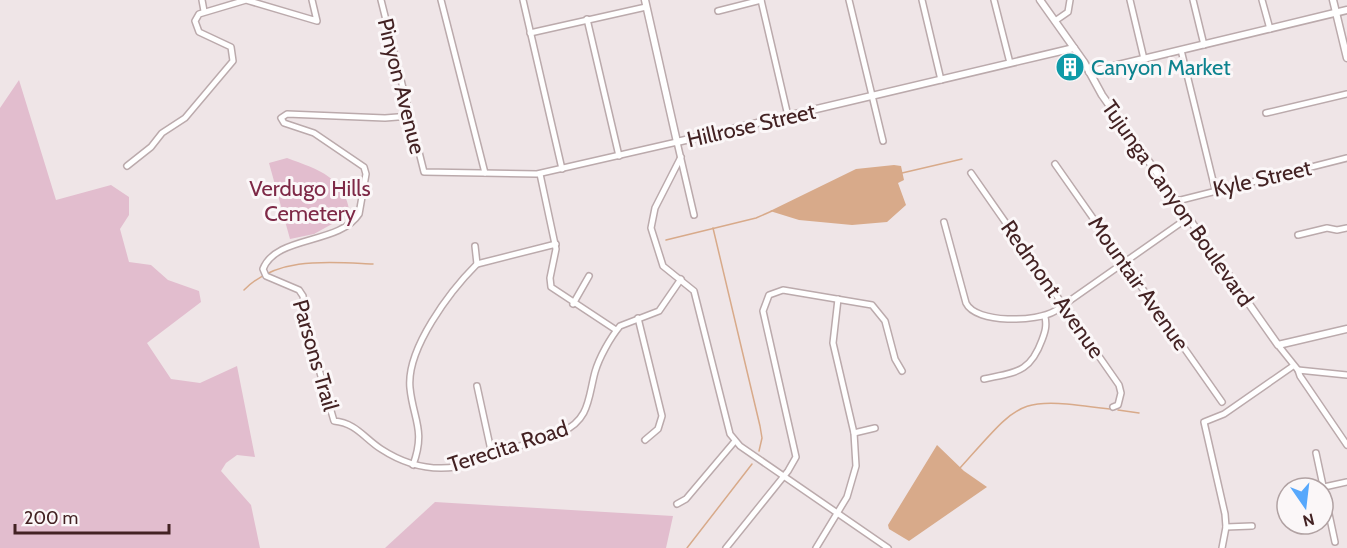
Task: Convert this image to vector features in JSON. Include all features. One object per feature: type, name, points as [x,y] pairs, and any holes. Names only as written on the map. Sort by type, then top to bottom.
[{"type":"street","points":[[202,0],[204,10]]},
{"type":"street","points":[[127,166],[151,147],[162,133],[185,118],[233,61],[234,52],[229,45],[206,37],[197,28],[196,18],[204,10],[246,0],[316,21],[312,0]]},
{"type":"street","name":"Pinyon Avenue","points":[[381,0],[424,172]]},
{"type":"street","points":[[441,0],[485,173]]},
{"type":"street","points":[[523,0],[562,169]]},
{"type":"street","points":[[718,11],[761,0],[788,116]]},
{"type":"street","points":[[849,0],[883,141]]},
{"type":"street","points":[[922,0],[941,80]]},
{"type":"street","points":[[994,0],[1010,63]]},
{"type":"street","name":"Tujunga Canyon Boulevard","points":[[1040,0],[1278,345]]},
{"type":"street","points":[[1055,21],[1068,12],[1071,0]]},
{"type":"street","points":[[1130,0],[1144,59]]},
{"type":"street","points":[[1193,0],[1204,45]]},
{"type":"street","points":[[1262,0],[1270,28]]},
{"type":"street","points":[[1333,0],[1347,57]]},
{"type":"street","points":[[530,33],[645,3],[694,215]]},
{"type":"street","points":[[1089,72],[1347,10]]},
{"type":"street","points":[[587,19],[619,156]]},
{"type":"street","name":"Hillrose Street","points":[[424,172],[540,174],[1074,48]]},
{"type":"street","points":[[1181,50],[1215,189]]},
{"type":"street","points":[[1266,113],[1347,94]]},
{"type":"street","name":"Parsons Trail","points":[[334,421],[309,334],[303,296],[299,291],[266,276],[263,269],[267,261],[276,253],[325,237],[356,219],[359,214],[366,174],[364,167],[324,138],[306,128],[284,123],[281,118],[295,114],[385,118],[410,116]]},
{"type":"street","points":[[681,157],[655,208],[651,225],[660,262],[667,270],[690,286],[696,296],[726,425],[735,441],[888,548]]},
{"type":"street","name":"Kyle Street","points":[[1177,201],[1215,189],[1347,158]]},
{"type":"street","name":"Mountair Avenue","points":[[1055,164],[1222,402]]},
{"type":"street","name":"Redmont Avenue","points":[[971,172],[1120,387],[1118,405],[1113,407]]},
{"type":"street","points":[[540,174],[556,244],[556,255],[549,283],[553,291],[616,330],[624,322],[659,311],[681,279]]},
{"type":"street","name":"Kyle Street","points":[[1045,317],[1189,217]]},
{"type":"street","points":[[944,222],[966,303],[971,311],[986,317],[1045,317],[1044,334],[1029,365],[1016,372],[984,380]]},
{"type":"street","points":[[1298,236],[1327,228],[1337,230],[1347,228]]},
{"type":"street","points":[[414,465],[420,437],[418,417],[410,389],[410,369],[415,350],[477,264],[556,244]]},
{"type":"street","points":[[474,246],[477,264]]},
{"type":"street","points":[[573,304],[589,276]]},
{"type":"street","points":[[726,548],[784,477],[793,464],[796,453],[763,311],[769,295],[783,290],[867,304],[880,314],[895,359],[902,371]]},
{"type":"street","points":[[816,548],[839,514],[854,477],[856,456],[854,433],[833,343],[838,299]]},
{"type":"street","points":[[638,318],[662,416],[658,429],[645,440]]},
{"type":"street","points":[[1347,329],[1278,345],[1347,445]]},
{"type":"street","name":"Terecita Road","points":[[334,421],[351,425],[381,449],[414,465],[445,468],[492,455],[562,432],[578,422],[590,403],[595,371],[616,330]]},
{"type":"street","points":[[1222,548],[1226,527],[1204,422],[1224,414],[1296,368],[1347,375]]},
{"type":"street","points":[[477,386],[492,455]]},
{"type":"street","points":[[854,433],[875,428]]},
{"type":"street","points":[[677,504],[686,499],[735,441]]},
{"type":"street","points":[[1316,453],[1321,476]]},
{"type":"street","points":[[1226,527],[1252,526]]},
{"type":"street","points":[[1334,536],[1335,542]]},
{"type":"green space","points":[[19,80],[56,200],[111,185],[129,197],[129,215],[120,229],[129,262],[151,265],[168,280],[199,291],[201,302],[147,343],[171,379],[200,383],[237,366],[255,457],[237,455],[226,463],[221,471],[251,505],[260,548],[0,548],[0,108]]},
{"type":"green space","name":"Verdugo Hills Cemetery","points":[[287,158],[320,171],[336,183],[343,191],[350,214],[314,234],[290,239],[269,163]]},
{"type":"green space","points":[[435,502],[673,516],[666,548],[385,548]]},
{"type":"shaded area","points":[[901,166],[904,180],[898,183],[906,205],[887,222],[852,225],[799,220],[770,211],[856,169]]},
{"type":"shaded area","points":[[937,445],[964,471],[987,487],[909,541],[889,529],[888,525]]},
{"type":"waterway","points":[[902,173],[962,159]]},
{"type":"waterway","points":[[666,240],[756,218],[772,211]]},
{"type":"waterway","points":[[713,228],[760,426],[762,438],[759,451]]},
{"type":"waterway","points":[[244,290],[257,279],[288,266],[322,262],[373,264]]},
{"type":"waterway","points":[[960,468],[1010,415],[1023,408],[1056,403],[1110,409]]},
{"type":"waterway","points":[[1118,410],[1139,413]]},
{"type":"waterway","points":[[687,548],[752,464]]},
{"type":"place","name":"Canyon Market","points":[[1070,67]]}]
